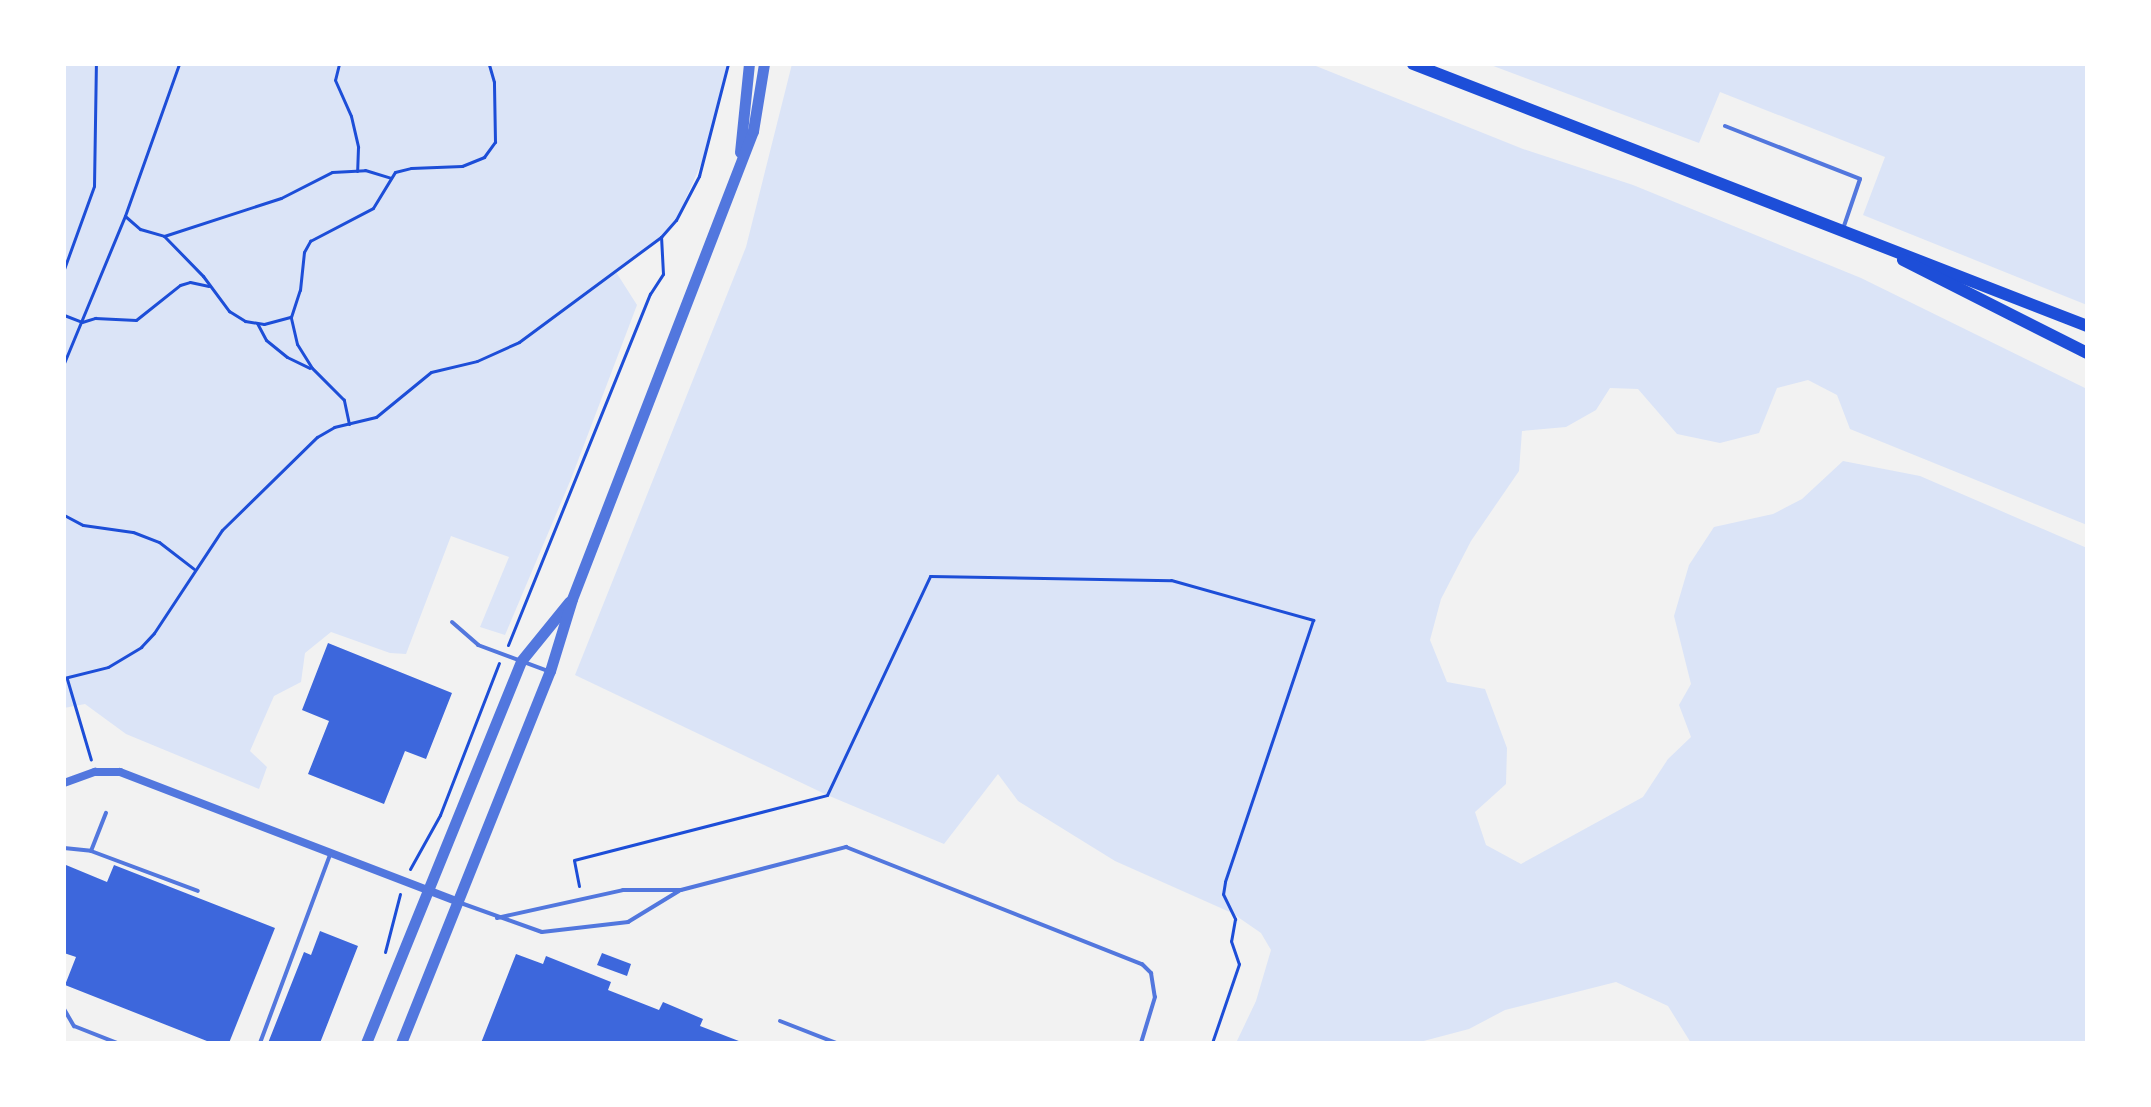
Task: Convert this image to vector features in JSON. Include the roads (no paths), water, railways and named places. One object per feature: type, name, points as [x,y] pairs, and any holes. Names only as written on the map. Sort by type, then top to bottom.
[{"type":"main road","points":[[1413,64],[1882,248],[1936,264],[2087,326]]},
{"type":"main road","points":[[1882,248],[2087,353]]},
{"type":"street","points":[[733,184],[746,121],[749,64]]},
{"type":"street","points":[[401,1043],[550,671],[572,599],[733,184],[759,111],[764,64]]},
{"type":"street","points":[[366,1043],[521,661],[572,599]]},
{"type":"street","points":[[64,783],[95,772],[120,772],[456,901]]},
{"type":"lane","points":[[1725,126],[1860,179],[1841,232]]},
{"type":"lane","points":[[452,622],[478,645],[550,671]]},
{"type":"lane","points":[[91,851],[106,813]]},
{"type":"lane","points":[[497,918],[623,890],[681,890],[846,847],[1142,964],[1151,973],[1155,997],[1141,1043]]},
{"type":"lane","points":[[64,848],[91,851],[198,891]]},
{"type":"lane","points":[[260,1043],[331,853]]},
{"type":"lane","points":[[456,901],[542,932],[601,928],[628,922],[681,890]]},
{"type":"lane","points":[[64,1009],[74,1026],[117,1043]]},
{"type":"lane","points":[[780,1021],[836,1043]]}]
